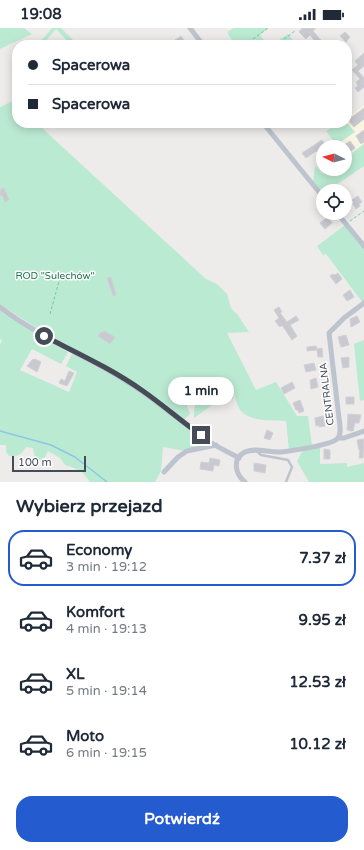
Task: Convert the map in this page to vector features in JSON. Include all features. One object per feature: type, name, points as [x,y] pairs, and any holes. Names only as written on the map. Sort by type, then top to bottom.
[{"type":"street","points":[[190,28],[199,40]]},
{"type":"street","points":[[267,128],[316,188]]},
{"type":"street","points":[[343,220],[364,246]]},
{"type":"street","name":"CENTRALNA","points":[[239,458],[245,452],[252,450],[280,452],[315,446],[334,441],[338,438],[340,425],[329,333],[344,318],[364,303]]},
{"type":"street","points":[[0,307],[44,336],[90,360],[143,391],[208,440],[239,458],[236,471],[245,482]]},
{"type":"street","points":[[338,438],[344,438],[364,431]]},
{"type":"street","points":[[164,472],[178,457],[187,451],[216,445]]},
{"type":"lane","points":[[257,450],[261,455],[288,460],[292,467],[286,482]]},
{"type":"path","points":[[252,40],[268,28]]},
{"type":"path","points":[[283,40],[295,31]]},
{"type":"path","points":[[346,223],[364,211]]},
{"type":"path","points":[[50,314],[60,278]]},
{"type":"shaded area","points":[[364,105],[364,144],[352,153],[352,140],[343,140],[354,132],[352,128],[352,114]]},
{"type":"green space","points":[[0,28],[24,28],[32,34],[19,40],[12,40],[12,43],[0,49]]},
{"type":"green space","points":[[52,28],[61,28],[73,40],[66,40],[56,29],[47,40],[42,40]]},
{"type":"green space","points":[[234,28],[268,28],[260,35],[264,40],[232,40],[227,32]]},
{"type":"green space","points":[[288,34],[293,40],[279,40]]},
{"type":"green space","name":"ROD \"Sulechów\"","points":[[12,101],[12,128],[44,128],[206,279],[217,284],[227,294],[231,308],[249,332],[227,333],[256,390],[276,382],[297,416],[308,416],[312,446],[289,450],[286,421],[262,420],[245,415],[238,405],[230,381],[213,387],[207,384],[196,387],[191,401],[186,404],[190,414],[184,420],[130,381],[44,333],[0,304],[0,107]]},
{"type":"green space","points":[[331,128],[351,128],[355,132],[343,140],[332,140],[326,131]]},
{"type":"green space","points":[[364,144],[364,166],[352,174],[352,153]]},
{"type":"green space","points":[[316,166],[316,176],[349,176],[337,184],[316,184],[316,186],[313,182]]},
{"type":"green space","points":[[345,225],[364,248],[363,303],[326,254],[323,255],[317,246]]},
{"type":"green space","points":[[0,310],[68,352],[61,364],[32,349],[20,370],[69,392],[77,372],[66,366],[72,354],[75,354],[139,391],[213,445],[185,451],[163,447],[161,471],[155,482],[90,482],[83,473],[65,465],[60,458],[48,451],[45,457],[40,460],[35,459],[33,448],[26,447],[19,455],[9,456],[6,452],[6,445],[0,445],[0,345],[2,340],[0,339]]},
{"type":"green space","points":[[364,340],[364,400],[360,401],[354,344]]},
{"type":"green space","points":[[204,392],[212,405],[194,418],[197,400]]},
{"type":"green space","points":[[320,447],[320,464],[347,463],[347,467],[364,463],[364,482],[309,482],[297,461],[303,450]]},
{"type":"building","points":[[302,28],[316,28],[313,31],[321,40],[314,40],[310,35],[306,39],[299,32]]},
{"type":"building","points":[[345,32],[350,37],[348,40],[344,40],[340,36]]},
{"type":"building","points":[[181,36],[184,40],[175,40]]},
{"type":"building","points":[[364,53],[364,66],[358,71],[364,78],[364,87],[358,92],[355,88],[358,86],[356,82],[360,79],[352,70],[358,65],[355,61]]},
{"type":"building","points":[[364,108],[364,119],[354,127],[352,125],[352,117]]},
{"type":"building","points":[[364,130],[364,142],[361,144],[356,136]]},
{"type":"building","points":[[316,144],[316,151],[306,158],[302,153]]},
{"type":"building","points":[[352,144],[355,148],[352,150]]},
{"type":"building","points":[[4,188],[9,200],[5,202],[2,195],[0,196],[0,190]]},
{"type":"building","points":[[358,196],[362,202],[356,209],[352,200]]},
{"type":"building","points":[[324,220],[330,220],[332,223],[325,229],[320,223]]},
{"type":"building","points":[[338,273],[342,279],[336,284],[330,276]]},
{"type":"building","points":[[111,277],[116,295],[113,296],[107,278]]},
{"type":"building","points":[[350,290],[354,297],[347,301],[343,295]]},
{"type":"building","points":[[279,307],[282,312],[280,313],[287,322],[296,316],[299,320],[290,325],[297,336],[292,340],[282,325],[280,327],[275,321],[279,318],[274,310]]},
{"type":"building","points":[[357,316],[360,322],[351,327],[350,319]]},
{"type":"building","points":[[104,331],[115,337],[110,344],[98,336]]},
{"type":"building","points":[[346,335],[349,345],[341,347],[338,337]]},
{"type":"building","points":[[316,346],[317,349],[322,348],[323,357],[318,357],[317,350],[307,351],[307,347]]},
{"type":"building","points":[[349,357],[349,367],[343,368],[341,358]]},
{"type":"building","points":[[33,359],[41,362],[37,372],[27,366]]},
{"type":"building","points":[[314,363],[316,370],[306,372],[304,365]]},
{"type":"building","points":[[69,371],[74,373],[67,386],[59,383],[61,379],[65,381]]},
{"type":"building","points":[[316,378],[318,387],[311,389],[310,380]]},
{"type":"building","points":[[292,382],[295,388],[284,394],[281,388]]},
{"type":"building","points":[[227,386],[233,398],[227,400],[222,388]]},
{"type":"building","points":[[346,397],[354,397],[354,404],[346,404]]},
{"type":"building","points":[[300,400],[304,411],[299,413],[293,403]]},
{"type":"building","points":[[348,414],[361,415],[359,423],[355,423],[353,431],[347,430]]},
{"type":"building","points":[[323,416],[325,426],[316,426],[315,418]]},
{"type":"building","points":[[267,430],[273,433],[270,440],[264,438]]},
{"type":"building","points":[[364,439],[363,458],[359,458],[360,449],[359,450],[357,440]]},
{"type":"building","points":[[324,449],[330,450],[330,459],[324,459]]},
{"type":"building","points":[[210,458],[220,460],[219,466],[214,465],[213,471],[200,469],[201,462],[209,463]]},
{"type":"building","points":[[254,463],[266,465],[265,473],[254,471]]},
{"type":"waterway","points":[[0,431],[51,445],[75,457],[107,482]]},
{"type":"route","points":[[44,336],[90,360],[143,391],[201,435]]}]
